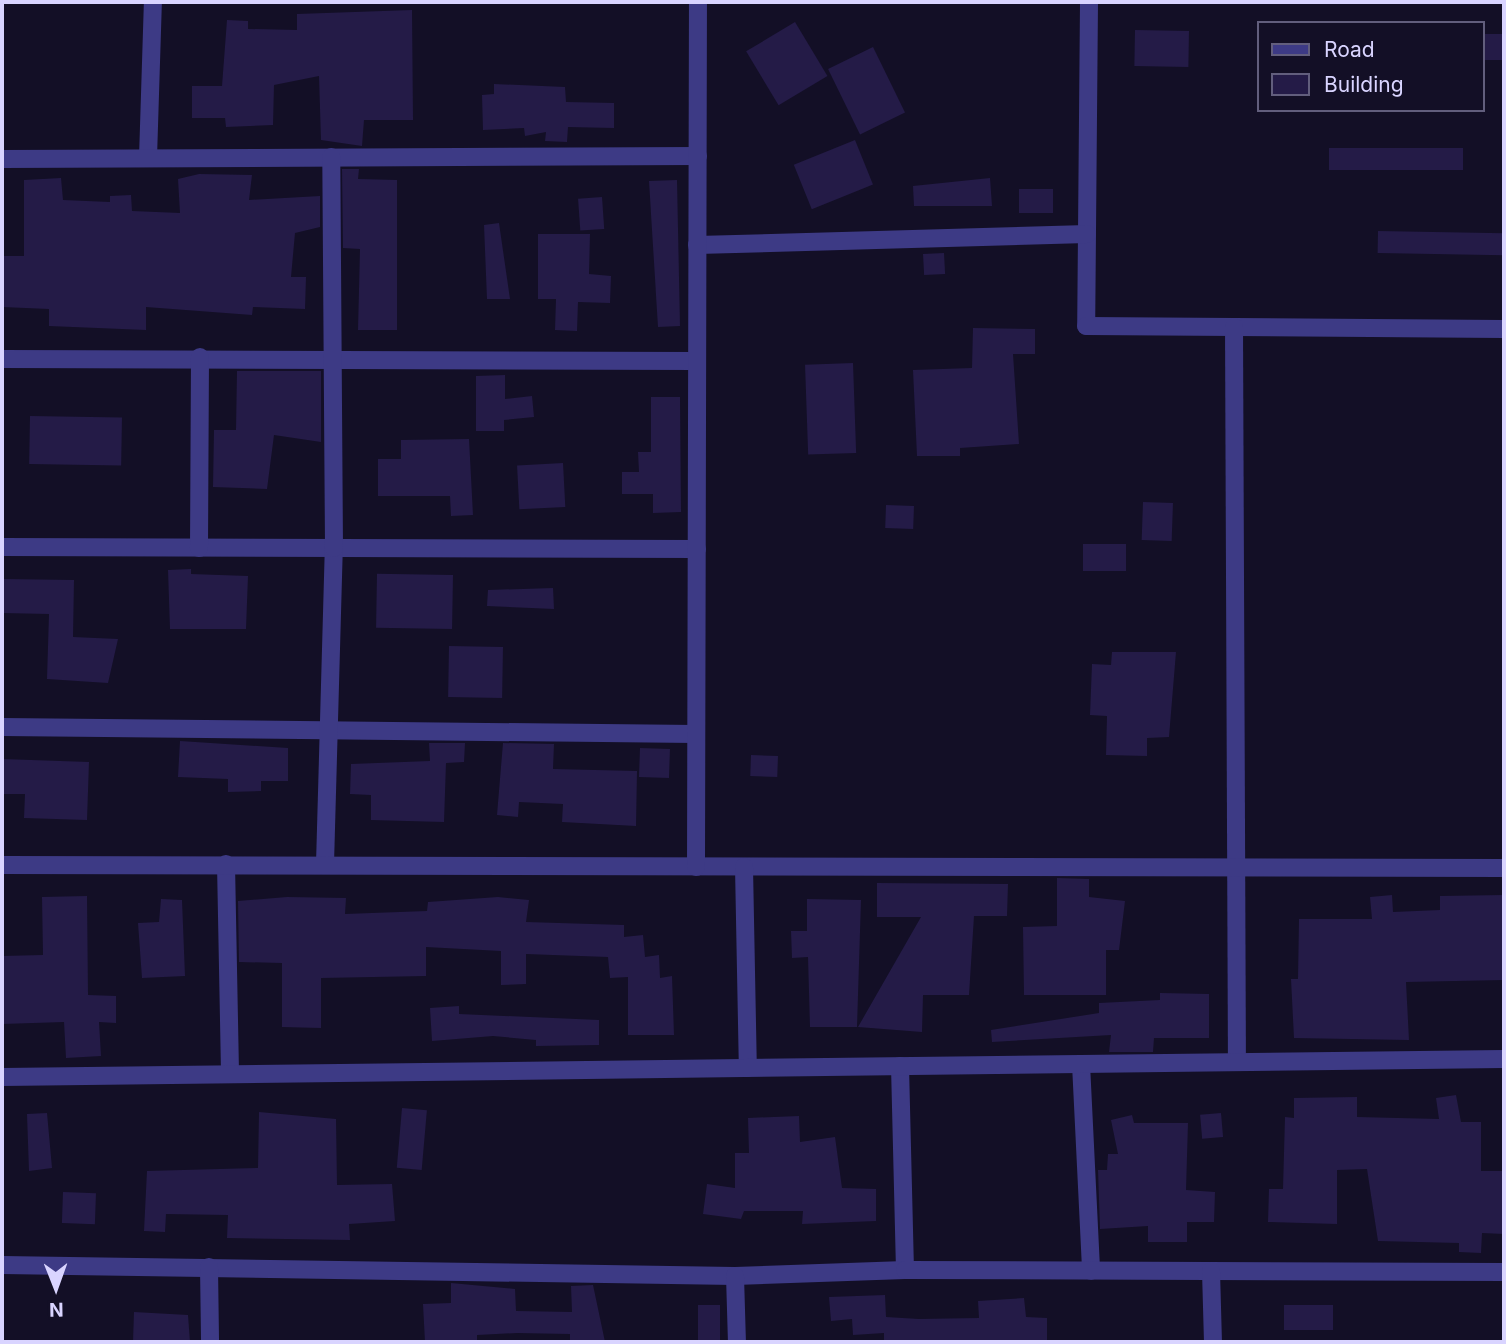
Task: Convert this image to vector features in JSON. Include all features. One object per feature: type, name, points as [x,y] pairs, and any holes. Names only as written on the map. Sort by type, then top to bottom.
[{"type":"street","points":[[148,158],[153,2]]},
{"type":"street","points":[[696,867],[698,2]]},
{"type":"street","points":[[1089,2],[1086,326],[1504,329]]},
{"type":"street","points":[[2,159],[698,156]]},
{"type":"street","points":[[325,864],[326,726],[334,548],[331,157]]},
{"type":"street","points":[[697,245],[1087,234]]},
{"type":"street","points":[[1234,327],[1237,1062]]},
{"type":"street","points":[[2,359],[200,357],[332,361],[697,361]]},
{"type":"street","points":[[199,548],[200,357]]},
{"type":"street","points":[[2,547],[696,550]]},
{"type":"street","points":[[2,727],[326,726],[696,734]]},
{"type":"street","points":[[226,864],[230,1074]]},
{"type":"street","points":[[2,865],[1504,868]]},
{"type":"street","points":[[744,867],[748,1068]]},
{"type":"street","points":[[2,1077],[1504,1059]]},
{"type":"street","points":[[1081,1064],[1091,1270]]},
{"type":"street","points":[[900,1066],[905,1270]]},
{"type":"street","points":[[2,1265],[209,1266],[735,1276],[905,1270],[1504,1272]]},
{"type":"street","points":[[209,1266],[211,1342]]},
{"type":"street","points":[[1211,1271],[1213,1342]]},
{"type":"street","points":[[735,1276],[737,1342]]},
{"type":"building","points":[[412,10],[413,120],[364,120],[362,146],[321,140],[319,76],[274,85],[273,125],[226,127],[225,118],[192,118],[192,86],[222,86],[227,20],[248,21],[248,29],[297,30],[297,14]]},
{"type":"building","points":[[795,22],[827,76],[779,105],[746,51]]},
{"type":"building","points":[[1135,30],[1189,31],[1188,67],[1134,66]]},
{"type":"building","points":[[1485,34],[1504,34],[1504,60],[1485,60]]},
{"type":"building","points":[[873,47],[905,113],[860,135],[828,69]]},
{"type":"building","points":[[494,84],[565,87],[566,102],[614,103],[614,128],[568,127],[567,142],[545,141],[546,132],[525,136],[524,128],[483,130],[482,95],[494,94]]},
{"type":"building","points":[[855,140],[873,185],[812,209],[794,165]]},
{"type":"building","points":[[1329,148],[1463,148],[1463,170],[1329,170]]},
{"type":"building","points":[[342,169],[359,169],[358,179],[397,180],[397,330],[358,330],[360,249],[343,248]]},
{"type":"building","points":[[199,174],[252,175],[249,200],[320,196],[320,227],[295,233],[291,277],[306,277],[305,309],[253,307],[252,315],[146,307],[146,330],[49,326],[49,309],[2,307],[2,256],[24,256],[24,180],[61,178],[63,200],[110,202],[110,196],[131,195],[132,211],[180,213],[178,179]]},
{"type":"building","points":[[990,178],[992,206],[914,206],[913,186]]},
{"type":"building","points":[[677,180],[680,326],[658,327],[649,181]]},
{"type":"building","points":[[1019,189],[1053,189],[1053,213],[1019,213]]},
{"type":"building","points":[[602,197],[604,229],[580,231],[578,199]]},
{"type":"building","points":[[499,223],[510,299],[487,299],[484,225]]},
{"type":"building","points":[[1378,231],[1504,233],[1504,255],[1378,253]]},
{"type":"building","points":[[538,234],[590,234],[589,274],[611,276],[610,303],[578,302],[577,331],[555,330],[556,299],[538,299]]},
{"type":"building","points":[[944,253],[945,274],[924,275],[923,254]]},
{"type":"building","points":[[973,328],[1035,329],[1035,354],[1013,354],[1019,444],[960,448],[960,456],[917,456],[913,370],[972,368]]},
{"type":"building","points":[[853,363],[856,453],[808,455],[805,365]]},
{"type":"building","points":[[237,371],[321,371],[321,442],[274,435],[267,489],[213,487],[214,430],[236,430]]},
{"type":"building","points":[[505,375],[505,399],[532,396],[534,417],[504,420],[504,431],[476,431],[476,376]]},
{"type":"building","points":[[651,397],[680,397],[681,512],[653,513],[653,494],[622,494],[622,472],[639,472],[638,452],[651,452]]},
{"type":"building","points":[[30,416],[122,418],[121,466],[29,464]]},
{"type":"building","points":[[469,439],[473,515],[451,516],[450,496],[378,496],[378,459],[401,459],[401,440]]},
{"type":"building","points":[[563,463],[565,507],[519,509],[517,465]]},
{"type":"building","points":[[1143,502],[1173,503],[1172,541],[1142,540]]},
{"type":"building","points":[[886,505],[914,506],[913,529],[885,528]]},
{"type":"building","points":[[1083,544],[1126,544],[1126,571],[1083,571]]},
{"type":"building","points":[[191,569],[191,574],[248,576],[246,629],[170,629],[168,570]]},
{"type":"building","points":[[377,574],[453,575],[452,629],[376,628]]},
{"type":"building","points":[[3,579],[74,580],[73,637],[118,639],[108,683],[47,679],[49,614],[2,613]]},
{"type":"building","points":[[553,588],[554,609],[487,606],[488,590]]},
{"type":"building","points":[[449,646],[503,647],[502,698],[448,697]]},
{"type":"building","points":[[1112,652],[1176,652],[1169,737],[1147,738],[1147,756],[1106,755],[1107,716],[1090,715],[1092,664],[1111,665]]},
{"type":"building","points":[[180,741],[288,748],[288,781],[261,781],[261,791],[228,792],[228,779],[178,777]]},
{"type":"building","points":[[429,743],[465,743],[464,762],[446,763],[444,822],[371,820],[371,795],[350,794],[351,764],[430,761]]},
{"type":"building","points":[[503,743],[554,744],[553,769],[637,771],[636,826],[562,822],[563,804],[519,802],[518,817],[497,815]]},
{"type":"building","points":[[640,748],[670,749],[669,778],[639,777]]},
{"type":"building","points":[[751,755],[778,756],[777,777],[750,776]]},
{"type":"building","points":[[2,759],[89,762],[87,820],[24,818],[25,794],[2,794]]},
{"type":"building","points":[[1057,878],[1089,879],[1089,897],[1125,901],[1119,950],[1106,950],[1106,995],[1024,995],[1023,927],[1057,926]]},
{"type":"building","points":[[877,883],[1008,884],[1007,916],[974,916],[969,995],[923,995],[922,1032],[858,1027],[921,917],[877,917]]},
{"type":"building","points":[[1392,895],[1393,912],[1440,910],[1440,896],[1504,895],[1504,980],[1406,982],[1409,1040],[1294,1038],[1291,979],[1298,979],[1299,919],[1372,919],[1370,897]]},
{"type":"building","points":[[87,896],[88,995],[116,996],[116,1023],[99,1022],[101,1056],[66,1058],[64,1022],[2,1024],[2,956],[43,955],[42,897]]},
{"type":"building","points":[[287,897],[346,898],[345,914],[427,911],[428,902],[498,897],[529,900],[526,922],[624,925],[624,937],[643,935],[645,957],[659,955],[660,978],[672,976],[674,1035],[628,1035],[628,977],[610,978],[608,957],[526,954],[526,984],[501,985],[501,951],[426,947],[426,976],[321,978],[321,1028],[282,1027],[282,963],[239,962],[238,901]]},
{"type":"building","points":[[161,899],[182,900],[185,976],[142,978],[138,923],[159,922]]},
{"type":"building","points":[[807,899],[861,900],[857,1027],[810,1027],[808,957],[792,958],[791,931],[807,931]]},
{"type":"building","points":[[1160,993],[1209,994],[1209,1038],[1154,1038],[1153,1052],[1109,1052],[1111,1035],[992,1042],[991,1030],[1099,1013],[1099,1003],[1160,1000]]},
{"type":"building","points":[[459,1006],[459,1014],[599,1020],[599,1045],[536,1046],[536,1040],[493,1036],[432,1041],[430,1008]]},
{"type":"building","points":[[1456,1095],[1461,1122],[1481,1122],[1481,1171],[1504,1171],[1504,1234],[1482,1233],[1481,1253],[1459,1252],[1459,1243],[1378,1241],[1367,1169],[1337,1170],[1337,1224],[1268,1222],[1269,1189],[1283,1189],[1285,1117],[1294,1118],[1294,1098],[1357,1097],[1357,1117],[1439,1119],[1436,1098]]},
{"type":"building","points":[[402,1108],[427,1110],[422,1170],[397,1168]]},
{"type":"building","points":[[259,1112],[336,1119],[337,1185],[392,1184],[395,1221],[349,1224],[350,1240],[227,1238],[228,1215],[166,1214],[165,1232],[144,1231],[147,1171],[258,1168]]},
{"type":"building","points":[[47,1113],[52,1168],[29,1171],[27,1114]]},
{"type":"building","points":[[1221,1113],[1223,1137],[1202,1139],[1200,1115]]},
{"type":"building","points":[[1132,1115],[1134,1123],[1188,1123],[1186,1190],[1215,1192],[1214,1222],[1187,1222],[1187,1242],[1148,1242],[1148,1226],[1100,1229],[1098,1170],[1107,1170],[1108,1154],[1118,1154],[1111,1120]]},
{"type":"building","points":[[799,1116],[800,1142],[835,1137],[842,1188],[876,1189],[876,1221],[802,1224],[803,1211],[744,1211],[741,1219],[703,1214],[707,1184],[735,1188],[735,1153],[749,1153],[748,1118]]},
{"type":"building","points":[[63,1192],[96,1193],[95,1224],[62,1223]]},
{"type":"building","points":[[451,1283],[515,1289],[516,1311],[572,1312],[571,1286],[593,1285],[605,1342],[570,1342],[570,1334],[517,1333],[477,1335],[477,1342],[425,1342],[423,1304],[451,1303]]},
{"type":"building","points":[[885,1295],[886,1317],[919,1319],[979,1318],[978,1301],[1024,1298],[1026,1317],[1047,1318],[1047,1342],[884,1340],[884,1333],[853,1335],[852,1319],[831,1321],[829,1297]]},
{"type":"building","points":[[698,1305],[720,1305],[720,1342],[698,1342]]},
{"type":"building","points":[[1284,1305],[1333,1305],[1333,1330],[1284,1330]]},
{"type":"building","points":[[134,1312],[188,1315],[190,1342],[133,1342]]}]
